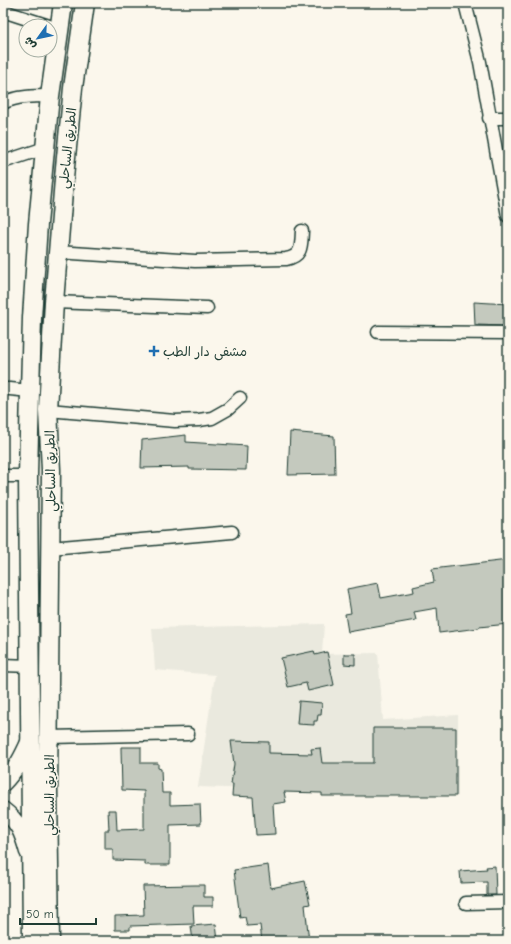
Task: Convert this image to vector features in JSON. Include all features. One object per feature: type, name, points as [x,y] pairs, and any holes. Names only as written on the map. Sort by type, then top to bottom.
[{"type":"highway","name":"الطريق الساحلي","points":[[57,18],[64,3]]},
{"type":"highway","name":"الطريق الساحلي","points":[[50,941],[48,737],[51,470],[48,410],[57,252],[73,88],[84,3]]},
{"type":"highway","name":"الطريق الساحلي","points":[[32,941],[28,476],[32,318],[38,224],[50,96],[52,58]]},
{"type":"main road","points":[[3,782],[9,777],[17,766],[30,740]]},
{"type":"main road","points":[[3,810],[17,824],[23,834],[31,859]]},
{"type":"street","points":[[465,3],[480,62],[508,216]]},
{"type":"street","points":[[3,11],[25,18]]},
{"type":"street","points":[[3,103],[34,96],[50,96]]},
{"type":"street","points":[[490,118],[508,118]]},
{"type":"street","points":[[3,162],[45,148]]},
{"type":"street","points":[[57,252],[195,261],[286,259],[292,258],[300,250],[302,231]]},
{"type":"street","points":[[54,302],[207,308]]},
{"type":"street","points":[[378,332],[508,333]]},
{"type":"street","points":[[3,389],[30,391]]},
{"type":"street","points":[[48,410],[175,421],[199,420],[212,418],[218,415],[228,409],[240,398]]},
{"type":"street","points":[[3,476],[28,476]]},
{"type":"street","points":[[50,548],[232,532]]},
{"type":"street","points":[[3,665],[30,666]]},
{"type":"street","points":[[48,737],[188,734]]},
{"type":"street","points":[[466,903],[508,902]]},
{"type":"shaded area","points":[[324,624],[322,654],[378,653],[383,720],[458,715],[458,796],[198,787],[215,675],[155,670],[152,628]]},
{"type":"building","points":[[474,302],[508,304],[508,326],[475,325]]},
{"type":"building","points":[[290,432],[334,436],[335,474],[288,475]]},
{"type":"building","points":[[186,435],[186,442],[247,446],[246,470],[189,469],[189,467],[141,468],[142,440]]},
{"type":"building","points":[[508,560],[508,624],[439,633],[437,608],[414,612],[416,620],[348,632],[345,614],[351,613],[347,589],[378,583],[381,598],[414,592],[413,587],[434,582],[432,569]]},
{"type":"building","points":[[314,651],[315,655],[327,652],[334,685],[308,691],[306,683],[288,687],[281,658]]},
{"type":"building","points":[[344,654],[355,654],[355,665],[344,664]]},
{"type":"building","points":[[299,701],[322,703],[321,715],[318,715],[317,721],[314,721],[314,725],[297,724]]},
{"type":"building","points":[[373,728],[456,728],[456,796],[322,796],[322,793],[284,792],[286,802],[273,804],[275,834],[256,835],[253,797],[232,796],[233,784],[231,784],[234,764],[231,741],[269,742],[269,753],[312,754],[311,749],[320,748],[322,763],[373,763]]},
{"type":"building","points":[[121,747],[141,747],[141,763],[158,763],[158,768],[161,769],[162,793],[170,793],[170,805],[200,804],[201,824],[170,825],[170,865],[145,865],[145,861],[113,860],[113,849],[105,849],[105,830],[109,830],[108,810],[116,810],[117,830],[144,829],[144,791],[122,790]]},
{"type":"building","points":[[268,865],[271,888],[305,881],[310,904],[305,905],[309,941],[262,941],[260,925],[247,926],[245,917],[240,918],[234,870]]},
{"type":"building","points":[[495,866],[496,895],[487,895],[487,882],[461,883],[460,871],[487,869],[486,867]]},
{"type":"building","points":[[204,885],[204,897],[213,897],[213,906],[193,906],[194,924],[130,926],[130,930],[115,930],[115,916],[144,915],[143,886]]},
{"type":"building","points":[[216,924],[218,941],[193,941],[191,926]]},
{"type":"place","name":"مشفى دار الطب","points":[[154,351]]}]
